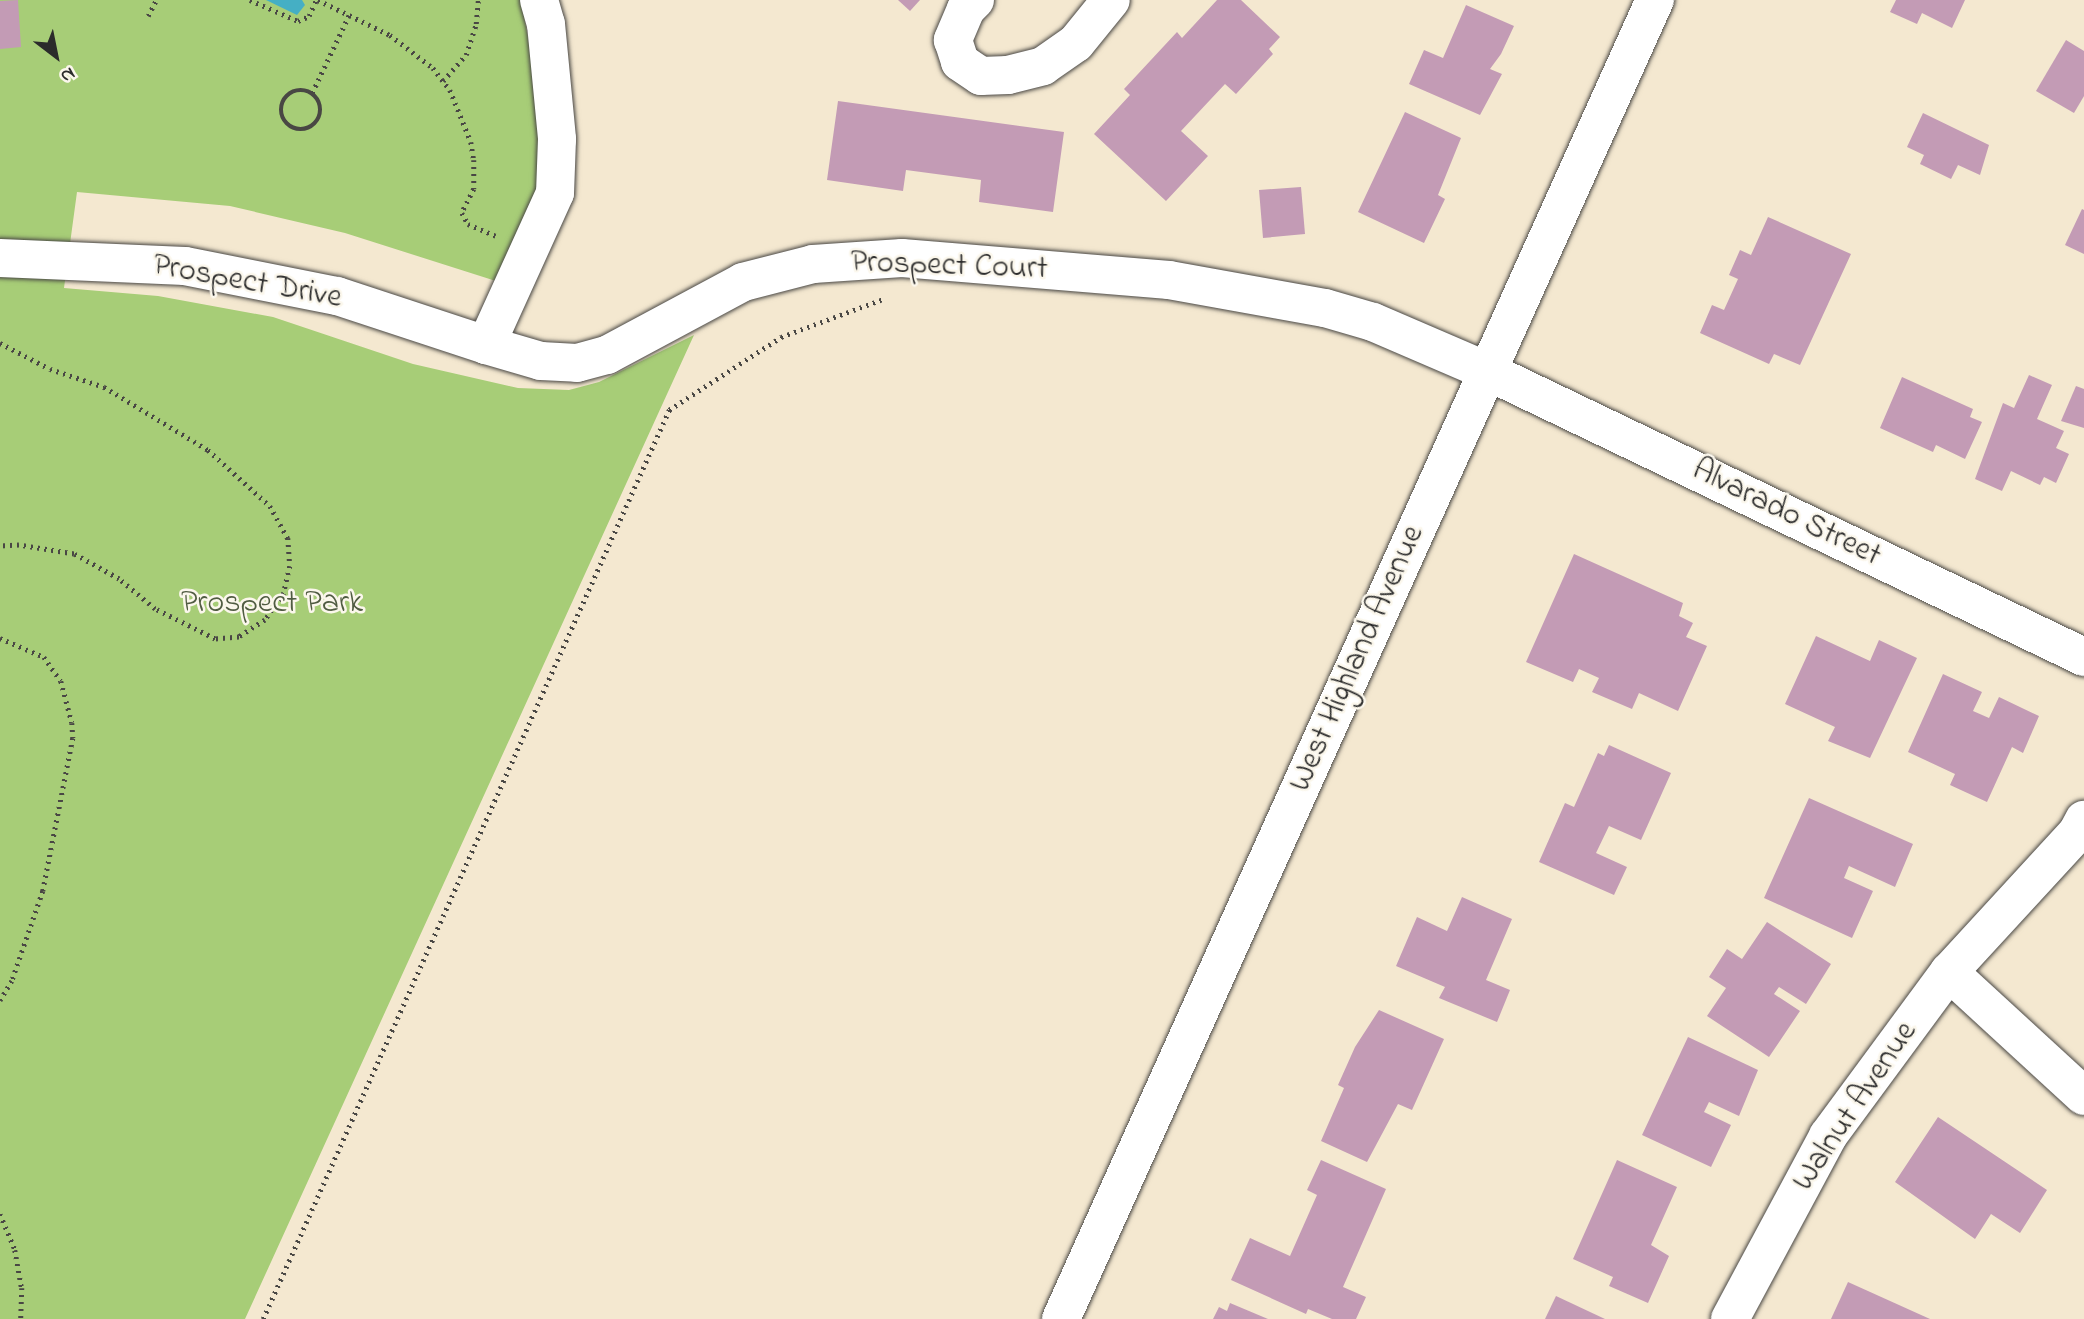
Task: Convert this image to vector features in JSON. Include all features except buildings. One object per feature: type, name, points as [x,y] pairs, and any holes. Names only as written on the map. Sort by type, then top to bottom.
[{"type":"street","points":[[486,345],[555,193],[557,139],[546,24],[540,0]]},
{"type":"street","points":[[975,0],[966,9],[953,40],[960,62],[981,76],[1008,75],[1043,66],[1076,43],[1111,0]]},
{"type":"street","name":"West Highland Avenue","points":[[1061,1319],[1656,0]]},
{"type":"street","name":"Prospect Drive","points":[[0,258],[185,266],[337,296],[486,345]]},
{"type":"street","name":"Prospect Court","points":[[486,345],[541,361],[577,363],[607,355],[743,282],[813,264],[902,258],[1169,280],[1325,308],[1373,322],[1487,372]]},
{"type":"street","name":"Alvarado Street","points":[[1487,372],[2084,657]]},
{"type":"street","name":"Walnut Avenue","points":[[1730,1319],[1828,1136],[1949,972],[2077,833],[2084,820]]},
{"type":"street","points":[[1949,972],[2084,1096]]},
{"type":"path","points":[[148,16],[156,0]]},
{"type":"path","points":[[250,0],[298,21],[309,16],[317,0],[406,46],[433,68],[462,117],[474,160],[474,189],[462,214],[468,224],[499,237]]},
{"type":"path","points":[[443,81],[466,55],[475,24],[478,0]]},
{"type":"path","points":[[312,94],[349,15]]},
{"type":"path","points":[[300,90],[312,94],[321,109],[317,121],[307,129],[289,126],[282,115],[284,101],[300,90]]},
{"type":"path","points":[[263,1319],[669,410],[781,337],[884,299],[896,298]]},
{"type":"path","points":[[0,343],[50,369],[104,387],[208,450],[270,506],[288,538],[290,566],[284,593],[265,620],[239,637],[215,639],[155,609],[118,579],[74,554],[19,545],[0,546]]},
{"type":"path","points":[[0,638],[44,657],[61,681],[72,723],[72,738],[43,891],[12,981],[0,1001]]},
{"type":"path","points":[[0,1214],[15,1250],[22,1288],[21,1319]]},
{"type":"green space","name":"Prospect Park","points":[[0,0],[521,0],[537,87],[541,198],[499,282],[345,233],[230,206],[77,192],[64,288],[158,296],[273,317],[413,364],[518,388],[569,390],[599,382],[694,335],[245,1319],[0,1319]]},
{"type":"water","points":[[266,0],[302,0],[305,5],[297,15]]}]
